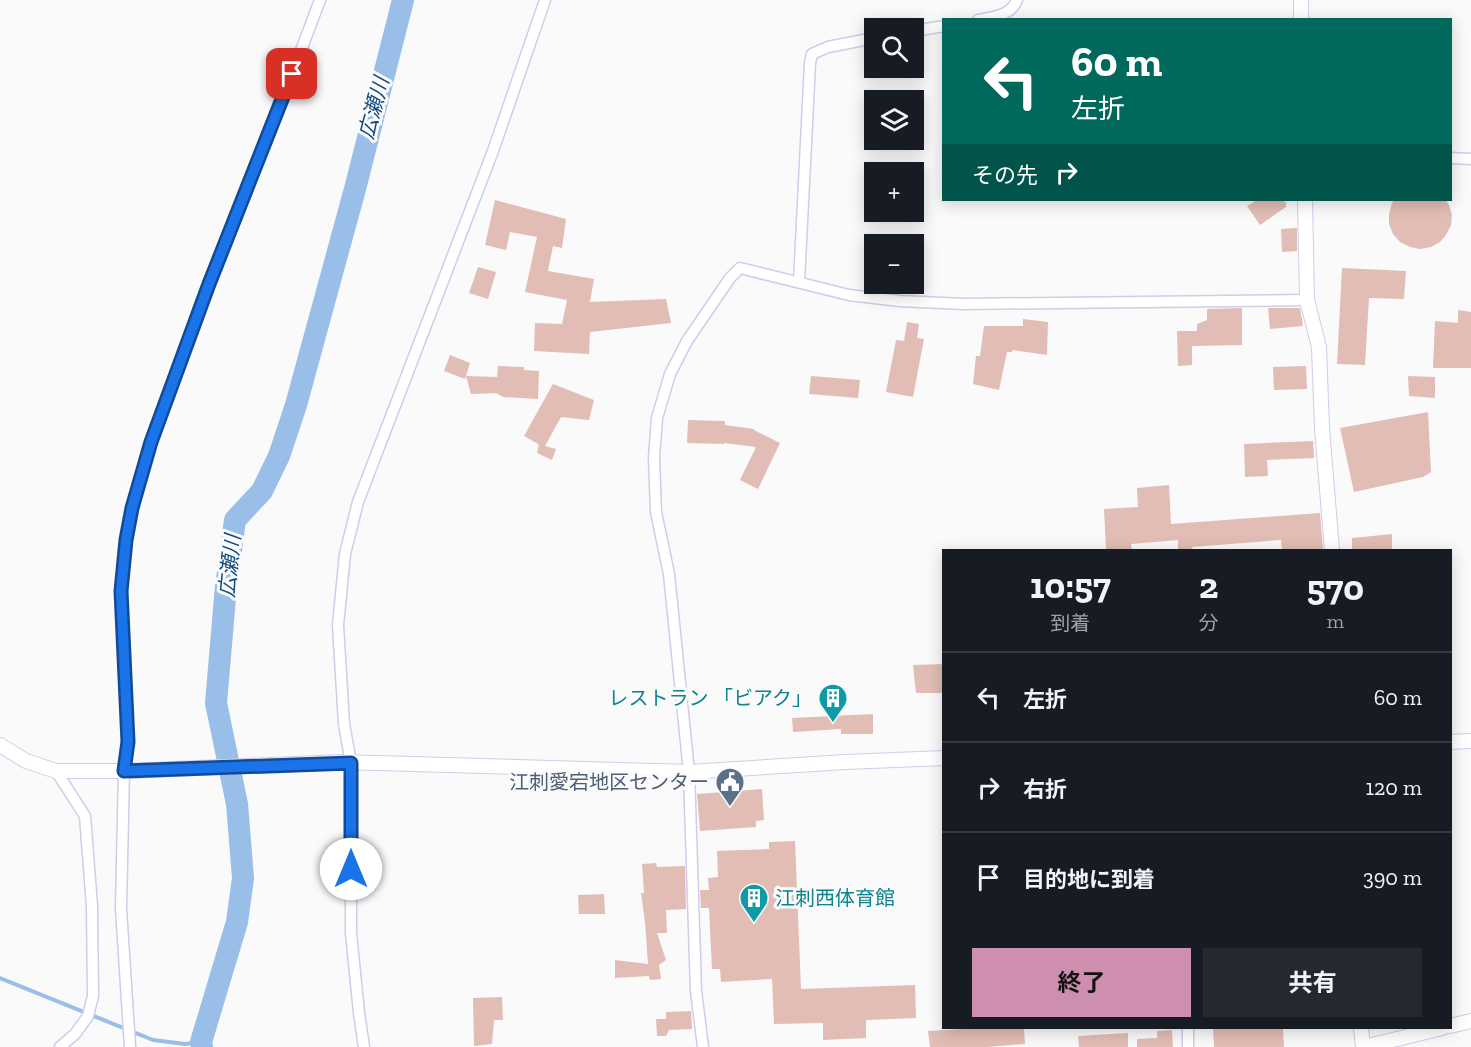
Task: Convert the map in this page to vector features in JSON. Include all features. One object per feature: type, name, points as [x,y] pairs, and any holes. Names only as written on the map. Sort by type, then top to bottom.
[{"type":"street","points":[[129,1047],[121,908],[128,742],[121,591],[126,540],[132,508],[151,442],[209,284],[320,0]]},
{"type":"street","points":[[364,1047],[351,933],[346,763],[338,625],[345,554],[358,502],[493,151],[545,0]]},
{"type":"street","points":[[988,18],[1004,15],[1016,4],[1017,0]]},
{"type":"street","points":[[1300,0],[1301,18]]},
{"type":"street","points":[[924,29],[942,26]]},
{"type":"street","points":[[799,282],[812,54],[828,47],[864,40]]},
{"type":"street","points":[[1452,158],[1471,159]]},
{"type":"street","points":[[1305,201],[1307,300],[1319,347],[1322,428],[1332,549]]},
{"type":"street","points":[[703,1047],[696,991],[689,772],[669,574],[656,512],[654,458],[657,418],[670,374],[682,348],[730,278],[740,268],[849,295],[900,301],[963,304],[1307,300]]},
{"type":"street","points":[[1452,742],[1471,741]]},
{"type":"street","points":[[0,745],[26,761],[56,771],[126,771],[346,763],[689,772],[942,758]]},
{"type":"street","points":[[56,771],[85,816],[92,906],[93,996],[88,1016],[75,1034],[60,1047]]},
{"type":"street","points":[[1452,1026],[1471,1021]]},
{"type":"street","points":[[1188,1029],[1188,1047]]},
{"type":"street","points":[[1361,1029],[1363,1047],[1438,1029]]},
{"type":"building","points":[[495,200],[566,219],[562,248],[553,246],[548,271],[594,279],[590,302],[666,299],[671,323],[590,332],[589,354],[534,351],[535,323],[562,324],[567,300],[525,292],[537,237],[510,232],[506,250],[485,245]]},
{"type":"building","points":[[1255,201],[1284,201],[1286,203],[1286,207],[1260,225],[1247,206]]},
{"type":"building","points":[[1393,201],[1447,201],[1452,215],[1451,225],[1440,242],[1431,247],[1420,249],[1410,247],[1400,242],[1393,234],[1389,224]]},
{"type":"building","points":[[1297,228],[1297,251],[1282,252],[1281,229]]},
{"type":"building","points":[[478,267],[496,272],[488,299],[469,293]]},
{"type":"building","points":[[1342,268],[1406,271],[1404,299],[1369,298],[1365,365],[1337,364]]},
{"type":"building","points":[[1242,308],[1242,345],[1192,346],[1192,365],[1178,366],[1177,331],[1197,331],[1197,324],[1207,320],[1207,309]]},
{"type":"building","points":[[1268,308],[1300,308],[1303,326],[1270,329]]},
{"type":"building","points":[[1458,310],[1471,312],[1471,368],[1433,368],[1435,321],[1458,323]]},
{"type":"building","points":[[1023,319],[1048,322],[1047,355],[1013,350],[1007,352],[999,390],[973,384],[976,356],[980,356],[984,326],[1023,326]]},
{"type":"building","points":[[907,322],[919,324],[917,338],[924,339],[913,397],[886,392],[896,340],[904,341]]},
{"type":"building","points":[[450,355],[470,363],[465,379],[444,371]]},
{"type":"building","points":[[498,366],[524,367],[524,370],[539,371],[538,399],[503,397],[496,393],[471,394],[466,376],[497,377]]},
{"type":"building","points":[[1306,366],[1307,389],[1274,390],[1273,367]]},
{"type":"building","points":[[811,376],[860,380],[858,398],[809,394]]},
{"type":"building","points":[[1408,376],[1435,377],[1435,398],[1409,396]]},
{"type":"building","points":[[553,384],[594,400],[589,420],[561,417],[545,446],[556,449],[552,460],[537,453],[539,444],[524,436]]},
{"type":"building","points":[[1428,412],[1431,472],[1423,477],[1354,492],[1340,428]]},
{"type":"building","points":[[688,420],[725,421],[725,425],[754,429],[780,443],[758,489],[740,480],[756,447],[724,443],[687,443]]},
{"type":"building","points":[[1313,441],[1314,458],[1267,460],[1268,476],[1245,477],[1244,444]]},
{"type":"building","points":[[1169,485],[1171,524],[1320,513],[1323,549],[1282,549],[1281,540],[1178,549],[1178,540],[1131,544],[1132,549],[1106,549],[1104,509],[1138,507],[1137,488]]},
{"type":"building","points":[[1392,534],[1392,549],[1352,549],[1352,538]]},
{"type":"building","points":[[942,664],[942,693],[916,693],[913,665]]},
{"type":"building","name":"レストラン 「ビアク」","points":[[873,714],[873,734],[841,734],[841,729],[793,732],[792,718]]},
{"type":"building","name":"江刺愛宕地区センター","points":[[762,789],[764,820],[756,821],[756,827],[700,831],[697,794]]},
{"type":"building","name":"江刺西体育館","points":[[795,841],[801,989],[915,985],[916,1018],[866,1020],[866,1038],[823,1040],[823,1023],[774,1024],[772,979],[721,982],[720,969],[712,969],[709,908],[701,908],[700,890],[709,890],[708,878],[718,877],[717,851],[769,849],[769,842]]},
{"type":"building","points":[[656,863],[657,867],[685,866],[686,909],[666,910],[667,933],[657,933],[666,960],[659,965],[661,979],[650,980],[649,976],[615,978],[615,960],[648,964],[641,893],[644,893],[642,864]]},
{"type":"building","points":[[604,894],[605,914],[579,914],[578,895]]},
{"type":"building","points":[[502,997],[503,1020],[494,1020],[492,1044],[474,1046],[473,998]]},
{"type":"building","points":[[691,1011],[692,1029],[669,1030],[666,1036],[657,1036],[656,1019],[666,1019],[666,1012]]},
{"type":"building","points":[[1024,1029],[1025,1044],[930,1047],[928,1031]]},
{"type":"building","points":[[1213,1029],[1283,1029],[1284,1047],[1214,1047]]},
{"type":"building","points":[[1172,1030],[1173,1047],[1137,1047],[1137,1039],[1157,1038],[1157,1031]]},
{"type":"building","points":[[1128,1033],[1128,1047],[1079,1047],[1078,1036]]},
{"type":"waterway","name":"広瀬川","points":[[202,1047],[201,1042],[237,922],[243,878],[237,804],[216,703],[226,586],[235,520],[262,491],[279,456],[296,405],[355,189],[403,0]]},
{"type":"waterway","points":[[0,978],[153,1040],[185,1044],[201,1042]]},
{"type":"place","name":"レストラン 「ビアク」","points":[[833,724]]},
{"type":"place","name":"江刺愛宕地区センター","points":[[730,808]]},
{"type":"place","name":"江刺西体育館","points":[[754,924]]},
{"type":"route","points":[[292,74],[209,284],[151,442],[132,508],[121,591],[128,742],[124,771],[351,763],[351,869]]}]
